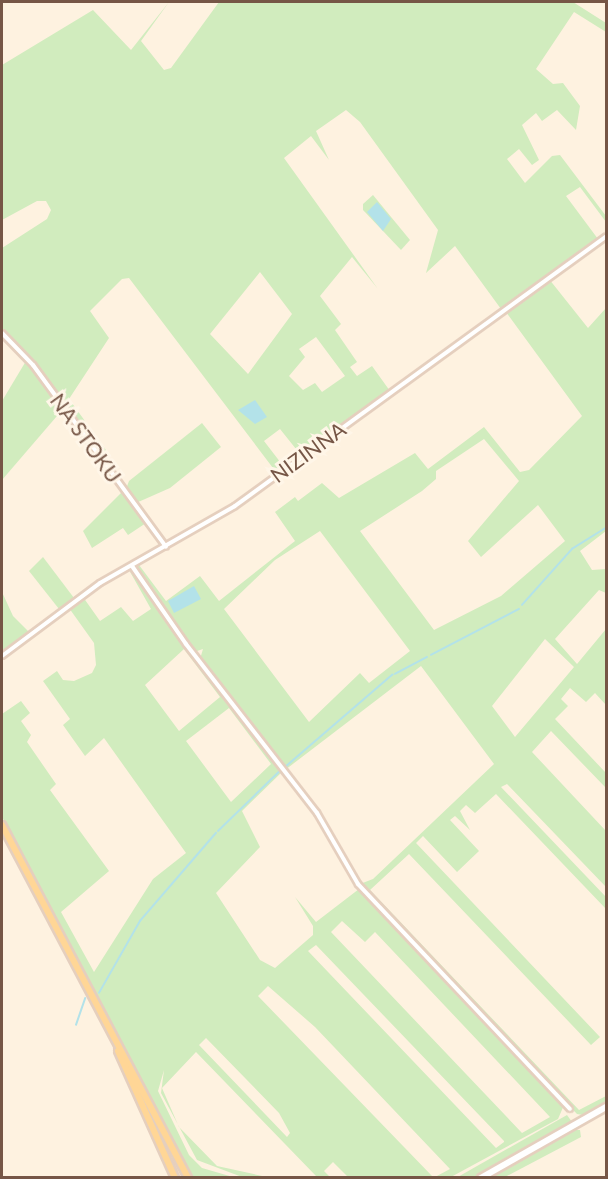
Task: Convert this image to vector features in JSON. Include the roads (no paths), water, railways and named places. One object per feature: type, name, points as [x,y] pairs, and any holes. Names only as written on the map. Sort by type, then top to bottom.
[{"type":"main road","points":[[2,825],[188,1178]]},
{"type":"main road","points":[[113,1036],[175,1178]]},
{"type":"main road","points":[[481,1178],[606,1107]]},
{"type":"street","name":"NIZINNA","points":[[2,656],[74,601],[235,506],[606,236]]},
{"type":"street","name":"NA STOKU","points":[[2,333],[38,371],[166,547]]},
{"type":"street","points":[[132,566],[191,651],[317,813],[358,884],[570,1109]]},
{"type":"water","points":[[377,202],[391,219],[383,231],[367,212]]},
{"type":"water","points":[[255,400],[267,417],[255,424],[238,410]]},
{"type":"water","points":[[194,586],[201,599],[174,613],[168,601]]},
{"type":"waterway","points":[[522,605],[572,549],[606,528]]},
{"type":"waterway","points":[[431,655],[519,609]]},
{"type":"waterway","points":[[395,674],[427,657]]},
{"type":"waterway","points":[[284,768],[392,675]]},
{"type":"waterway","points":[[218,831],[281,770]]},
{"type":"waterway","points":[[99,993],[140,921],[216,833]]},
{"type":"waterway","points":[[76,1025],[85,999]]}]
